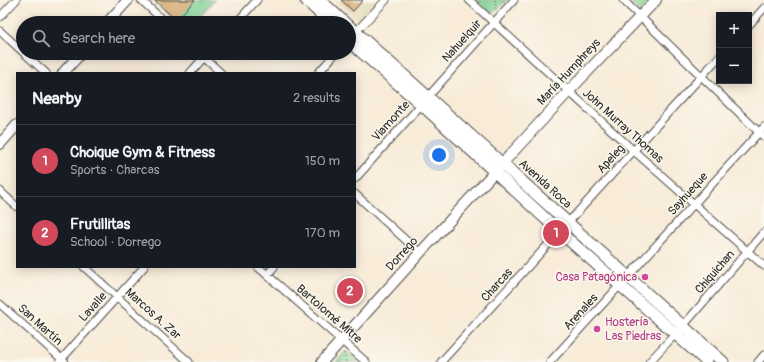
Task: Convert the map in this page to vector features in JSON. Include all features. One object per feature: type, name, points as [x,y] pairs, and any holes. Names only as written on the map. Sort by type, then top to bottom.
[{"type":"main road","points":[[113,16],[128,0]]},
{"type":"main road","points":[[306,0],[323,16]]},
{"type":"main road","points":[[320,0],[337,16]]},
{"type":"main road","name":"María Humphreys","points":[[498,167],[656,0]]},
{"type":"main road","name":"Avenida Roca","points":[[356,39],[498,167],[568,223],[628,277],[679,330],[707,362]]},
{"type":"main road","points":[[64,72],[75,60]]},
{"type":"main road","points":[[0,144],[16,126]]},
{"type":"main road","name":"Avenida Roca","points":[[498,167],[560,232],[620,285],[723,362]]},
{"type":"main road","name":"Dorrego","points":[[322,362],[498,167]]},
{"type":"street","points":[[0,17],[16,0]]},
{"type":"street","points":[[141,0],[158,16]]},
{"type":"street","points":[[242,16],[257,0]]},
{"type":"street","points":[[356,29],[386,0]]},
{"type":"street","name":"John Murray Thomas","points":[[469,0],[495,20],[634,151],[764,266]]},
{"type":"street","name":"Nahuelquir","points":[[424,101],[514,0]]},
{"type":"street","points":[[623,0],[701,77],[762,132]]},
{"type":"street","points":[[752,22],[764,8]]},
{"type":"street","points":[[0,31],[16,45]]},
{"type":"street","points":[[32,60],[45,72]]},
{"type":"street","points":[[191,72],[200,60]]},
{"type":"street","points":[[210,60],[221,72]]},
{"type":"street","points":[[319,72],[330,60]]},
{"type":"street","name":"Apeleg","points":[[568,223],[716,60]]},
{"type":"street","name":"Viamonte","points":[[356,178],[424,101]]},
{"type":"street","name":"Sayhueque","points":[[628,277],[693,204],[762,132]]},
{"type":"street","points":[[0,191],[16,206]]},
{"type":"street","points":[[356,195],[420,253]]},
{"type":"street","name":"Charcas","points":[[441,362],[568,223]]},
{"type":"street","name":"Chiquichan","points":[[649,362],[679,330],[764,232]]},
{"type":"street","name":"Marcos A. Zar","points":[[85,268],[189,362]]},
{"type":"street","name":"Lavalle","points":[[62,361],[143,268]]},
{"type":"street","name":"Bartolomé Mitre","points":[[259,268],[366,362]]},
{"type":"street","points":[[267,275],[273,268]]},
{"type":"street","name":"Arenales","points":[[550,362],[628,277]]},
{"type":"street","name":"San Martín","points":[[0,304],[62,361]]},
{"type":"street","points":[[758,362],[764,355]]},
{"type":"path","points":[[495,0],[495,20]]},
{"type":"shaded area","points":[[334,0],[380,0],[360,22],[356,19],[356,16],[353,16]]},
{"type":"green space","points":[[153,0],[215,0],[200,16],[171,16]]},
{"type":"green space","points":[[476,0],[507,0],[492,14]]},
{"type":"green space","points":[[628,0],[651,0],[640,12]]},
{"type":"green space","points":[[346,351],[359,362],[336,362]]},
{"type":"building","points":[[154,0],[195,0],[180,16],[172,16]]},
{"type":"building","points":[[341,0],[363,0],[353,11]]},
{"type":"place","name":"Choique Gym & Fitness","points":[[556,233]]},
{"type":"place","name":"Casa Patagónica","points":[[645,277]]},
{"type":"place","name":"Frutillitas","points":[[350,291]]},
{"type":"place","name":"Hostería Las Piedras","points":[[597,329]]}]
